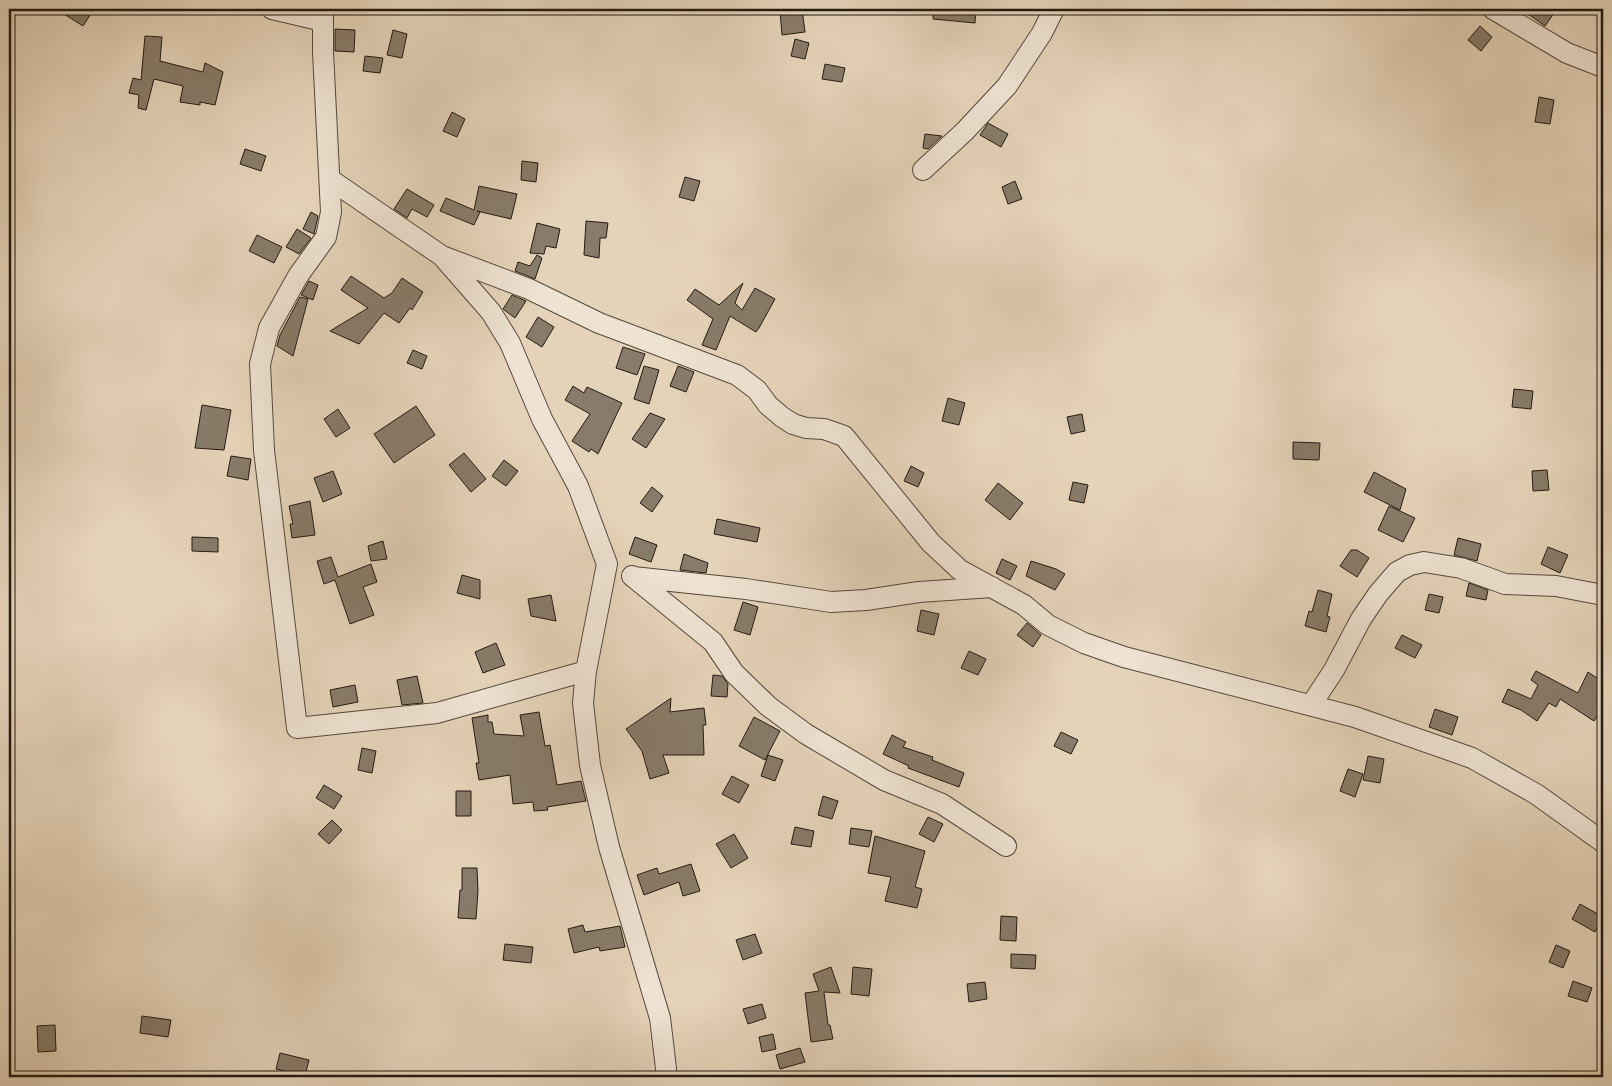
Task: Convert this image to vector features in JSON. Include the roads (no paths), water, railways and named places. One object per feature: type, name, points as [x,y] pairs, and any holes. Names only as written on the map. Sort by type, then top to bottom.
[{"type":"street","points":[[272,9],[323,15],[330,180],[331,212],[326,238],[298,276],[269,328],[260,364],[264,450],[297,728],[437,712],[586,671]]},
{"type":"street","points":[[923,170],[965,131],[1008,86],[1042,33],[1054,9]]},
{"type":"street","points":[[1493,9],[1567,53],[1603,67]]},
{"type":"street","points":[[330,180],[442,256],[529,288],[599,323],[737,375],[757,390],[768,405],[793,424],[806,428],[824,429],[844,436],[931,543],[960,570],[1024,605],[1048,625],[1084,643],[1124,657],[1355,717],[1472,758],[1536,794],[1603,842]]},
{"type":"street","points":[[442,256],[491,312],[510,344],[542,419],[578,486],[606,564],[586,671],[583,703],[590,765],[609,847],[660,1018],[666,1077]]},
{"type":"street","points":[[1311,705],[1334,670],[1361,619],[1378,594],[1396,572],[1410,565],[1424,562],[1461,568],[1505,584],[1556,586],[1603,595]]},
{"type":"street","points":[[606,564],[632,576],[713,642],[734,673],[768,706],[806,734],[884,780],[942,804],[1006,846]]},
{"type":"street","points":[[632,576],[746,589],[831,602],[866,600],[919,592],[992,587]]}]
